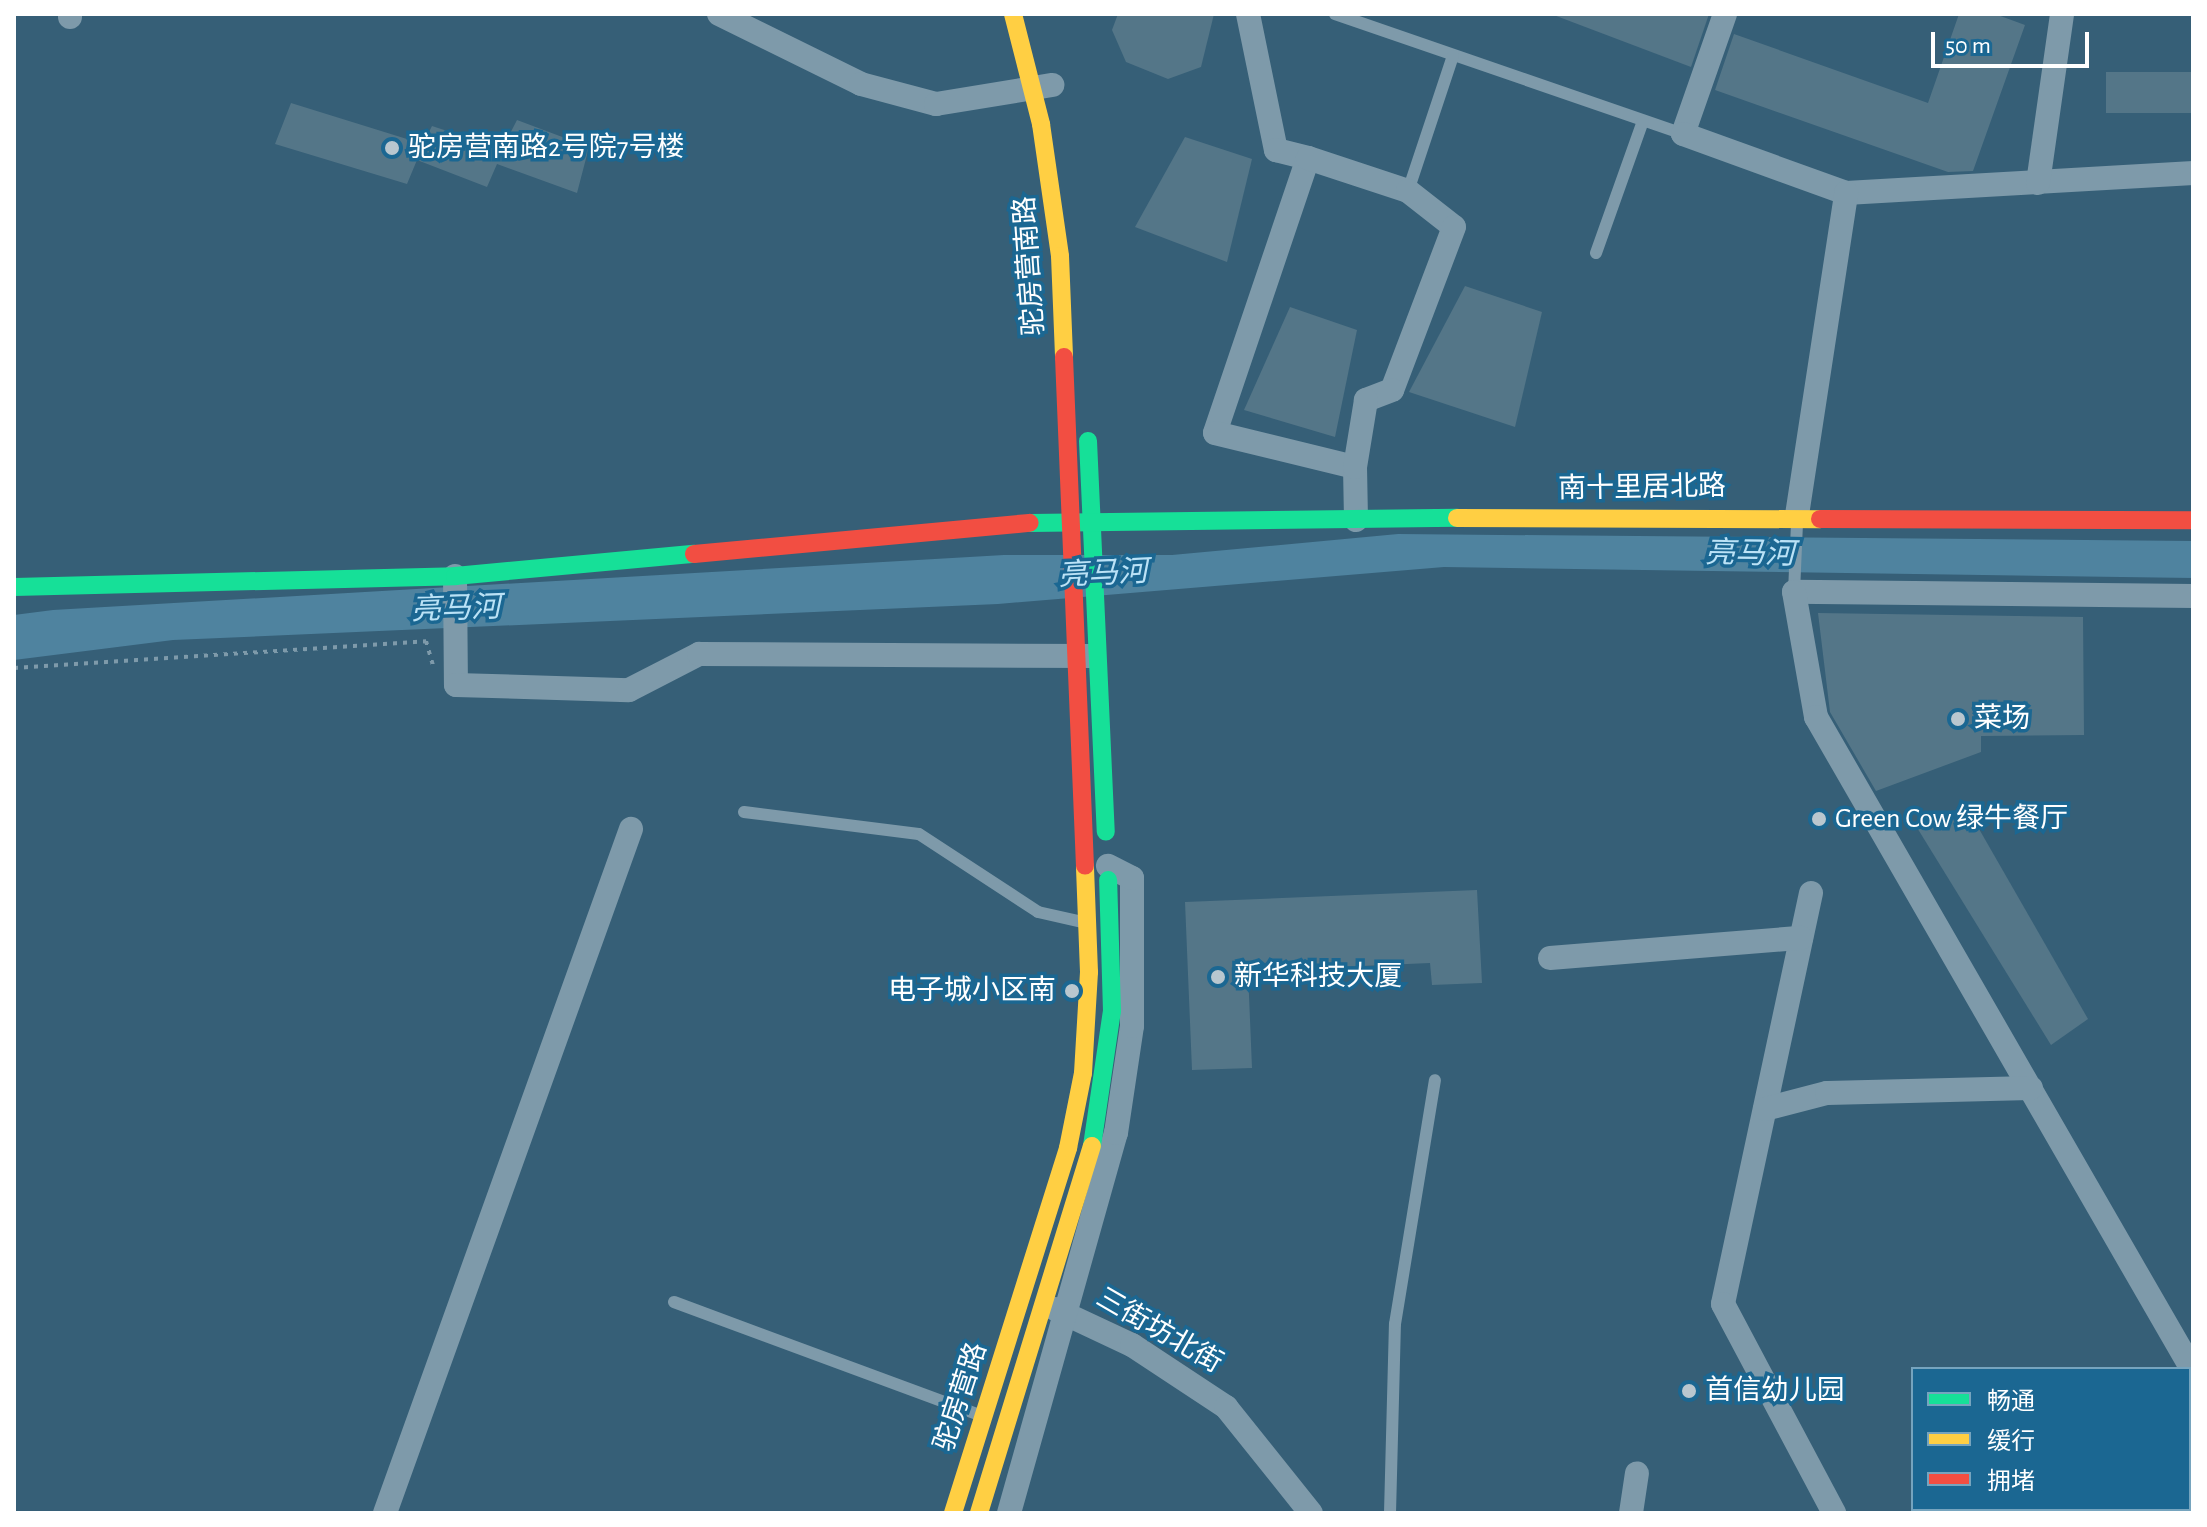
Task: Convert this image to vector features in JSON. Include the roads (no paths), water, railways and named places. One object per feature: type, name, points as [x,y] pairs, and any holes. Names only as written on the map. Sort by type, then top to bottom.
[{"type":"street","points":[[719,14],[861,84],[936,104],[1042,87]]},
{"type":"street","name":"驼房营南路","points":[[1013,14],[1042,87],[1076,248],[1112,927]]},
{"type":"street","name":"驼房营南路","points":[[1031,14],[1060,256],[1067,518],[1088,923]]},
{"type":"street","points":[[1248,14],[1276,150],[1408,191],[1454,227],[1392,390],[1366,400],[1355,467],[1356,520]]},
{"type":"street","points":[[1725,14],[1683,134],[1846,193],[2193,173]]},
{"type":"street","points":[[2038,183],[2062,14]]},
{"type":"street","points":[[1308,158],[1215,433],[1355,467]]},
{"type":"street","points":[[1797,515],[1846,193]]},
{"type":"street","name":"南十里居北路","points":[[14,587],[455,576],[1092,517],[1356,520],[1797,515],[2193,520]]},
{"type":"street","points":[[455,576],[456,674],[629,690],[699,654],[1099,656]]},
{"type":"street","points":[[2191,1367],[1816,717],[1794,592],[2193,596]]},
{"type":"street","points":[[385,1513],[631,829]]},
{"type":"street","points":[[1009,1513],[1070,1315],[1116,1133],[1132,1026],[1132,878],[1108,866]]},
{"type":"street","points":[[1811,893],[1723,1304],[1834,1513]]},
{"type":"street","name":"驼房营路","points":[[953,1513],[1022,1298],[1078,1107],[1088,923]]},
{"type":"street","name":"驼房营路","points":[[979,1513],[1046,1306],[1098,1125],[1112,1011],[1112,927]]},
{"type":"street","points":[[1550,958],[1801,938]]},
{"type":"street","points":[[1765,1109],[1827,1093],[2031,1088]]},
{"type":"street","name":"三街坊北街","points":[[1022,1298],[1070,1315],[1226,1407],[1311,1513]]},
{"type":"street","points":[[1631,1513],[1637,1473]]},
{"type":"lane","points":[[1335,14],[1683,134]]},
{"type":"lane","points":[[1408,191],[1453,56]]},
{"type":"lane","points":[[1596,253],[1643,121]]},
{"type":"lane","points":[[1794,592],[1797,515]]},
{"type":"lane","points":[[744,812],[919,834],[1038,912],[1112,927]]},
{"type":"lane","points":[[1390,1513],[1395,1324],[1435,1080]]},
{"type":"lane","points":[[674,1302],[1007,1425]]},
{"type":"water","name":"亮马河","points":[[1398,534],[2193,541],[2193,578],[1444,567],[998,604],[173,640],[14,660],[14,615],[53,610],[1004,555],[1172,555]]},
{"type":"place","name":"驼房营南路2号院7号楼","points":[[392,148]]},
{"type":"place","name":"菜场","points":[[1958,719]]},
{"type":"place","name":"Green Cow 绿牛餐厅","points":[[1819,819]]},
{"type":"place","name":"新华科技大厦","points":[[1218,977]]},
{"type":"place","name":"电子城小区南","points":[[1072,991]]},
{"type":"place","name":"首信幼儿园","points":[[1689,1391]]}]
